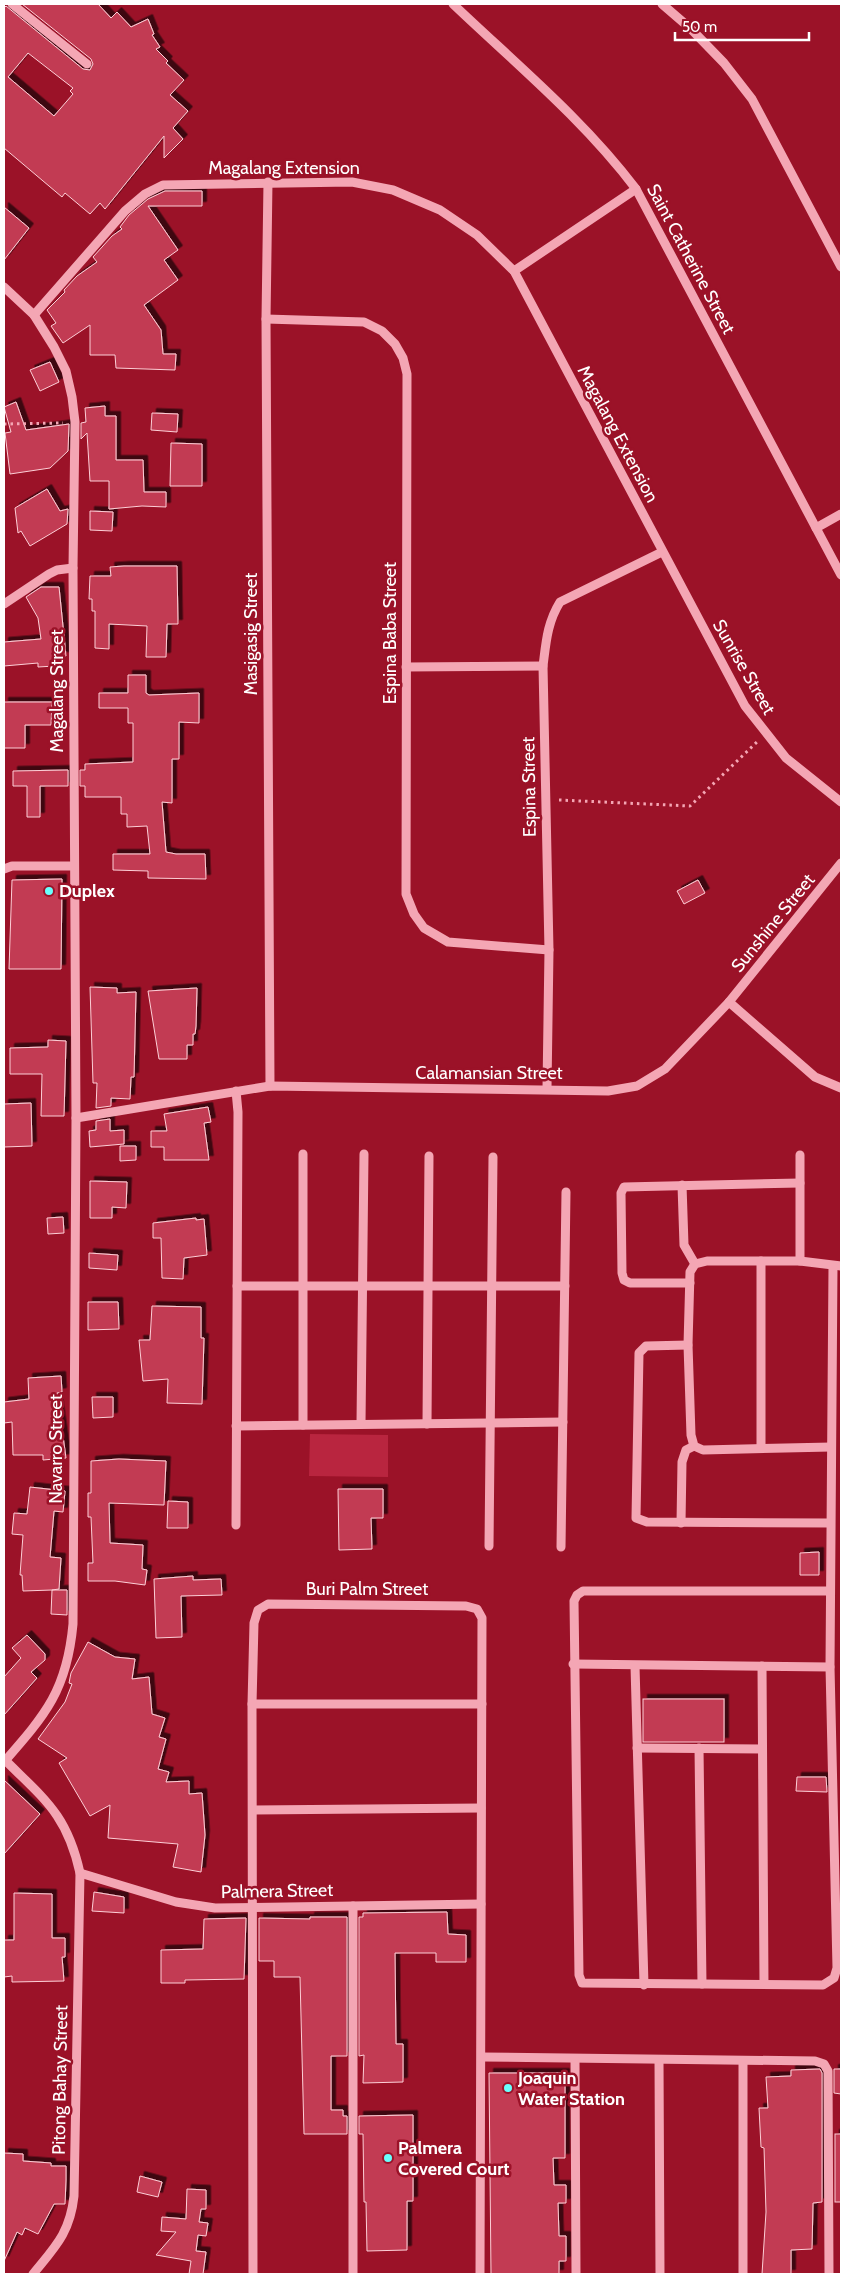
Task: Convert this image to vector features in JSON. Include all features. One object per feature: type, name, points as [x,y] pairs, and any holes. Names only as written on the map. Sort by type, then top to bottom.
[{"type":"street","points":[[12,4],[87,64]]},
{"type":"street","name":"Saint Catherine Street","points":[[453,4],[570,113],[607,151],[636,189],[841,575]]},
{"type":"street","points":[[662,4],[691,29],[717,56],[752,99],[841,267]]},
{"type":"street","name":"Masigasig Street","points":[[268,182],[266,319],[270,1086]]},
{"type":"street","name":"Magalang Extension","points":[[34,315],[125,211],[145,194],[163,185],[352,182],[393,190],[440,210],[477,235],[514,272],[662,552]]},
{"type":"street","points":[[514,272],[636,189]]},
{"type":"street","name":"Magalang Street","points":[[4,286],[34,315],[54,347],[66,371],[75,422],[73,568],[76,1118]]},
{"type":"street","name":"Espina Baba Street","points":[[266,319],[364,322],[382,331],[395,344],[403,358],[407,374],[406,894],[414,914],[424,928],[448,942],[549,950]]},
{"type":"street","points":[[816,528],[841,514]]},
{"type":"street","name":"Espina Street","points":[[547,1088],[549,950],[543,666],[551,617],[560,602],[662,552]]},
{"type":"street","name":"Sunrise Street","points":[[662,552],[745,706],[765,735],[786,758],[841,802]]},
{"type":"street","points":[[4,604],[49,574],[57,570],[73,568]]},
{"type":"street","points":[[406,667],[543,666]]},
{"type":"street","name":"Sunshine Street","points":[[729,1002],[841,863]]},
{"type":"street","points":[[4,869],[12,866],[74,866]]},
{"type":"street","points":[[729,1002],[815,1077],[841,1088]]},
{"type":"street","name":"Calamansian Street","points":[[76,1118],[270,1086],[493,1090],[547,1088],[608,1091],[637,1086],[665,1069],[729,1002]]},
{"type":"street","points":[[236,1091],[238,1112],[236,1526]]},
{"type":"street","name":"Navarro Street","points":[[4,1761],[56,1696],[71,1648],[73,1624],[76,1118]]},
{"type":"street","points":[[303,1154],[303,1425]]},
{"type":"street","points":[[361,1424],[364,1154]]},
{"type":"street","points":[[800,1155],[800,1261]]},
{"type":"street","points":[[427,1424],[429,1156]]},
{"type":"street","points":[[489,1546],[493,1157]]},
{"type":"street","points":[[690,1283],[630,1283],[624,1280],[622,1273],[621,1193],[624,1187],[800,1183]]},
{"type":"street","points":[[682,1185],[684,1245],[695,1264]]},
{"type":"street","points":[[561,1547],[566,1192]]},
{"type":"street","points":[[694,1446],[691,1435],[688,1345],[690,1272],[695,1264],[707,1261],[800,1261],[837,1266],[831,1386],[830,1523],[830,1591],[830,1667],[837,1968],[834,1978],[823,1986],[764,1984],[589,1985],[582,1983],[579,1975],[573,1664],[574,1601],[576,1595],[583,1591],[830,1591]]},
{"type":"street","points":[[761,1261],[761,1448]]},
{"type":"street","points":[[237,1286],[565,1286]]},
{"type":"street","points":[[688,1345],[646,1346],[641,1349],[638,1358],[635,1516],[647,1522],[830,1523]]},
{"type":"street","points":[[831,1386],[841,1386]]},
{"type":"street","points":[[236,1426],[563,1422]]},
{"type":"street","points":[[694,1446],[703,1450],[831,1447]]},
{"type":"street","points":[[681,1522],[682,1462],[686,1450],[694,1446]]},
{"type":"street","name":"Buri Palm Street","points":[[252,1704],[254,1623],[258,1610],[268,1604],[466,1606],[477,1609],[482,1618],[482,1704]]},
{"type":"street","points":[[573,1664],[830,1667]]},
{"type":"street","points":[[635,1666],[644,1985]]},
{"type":"street","points":[[762,1666],[764,1984]]},
{"type":"street","points":[[253,2274],[254,1908],[252,1704],[482,1704],[480,2274]]},
{"type":"street","points":[[637,1748],[762,1749]]},
{"type":"street","points":[[699,1748],[702,1984]]},
{"type":"street","name":"Pitong Bahay Street","points":[[4,1761],[48,1802],[60,1818],[69,1833],[80,1872],[72,2218],[62,2237],[33,2274]]},
{"type":"street","points":[[253,1810],[481,1808]]},
{"type":"street","name":"Palmera Street","points":[[80,1872],[194,1906],[254,1908],[481,1904]]},
{"type":"street","points":[[353,1906],[353,2274]]},
{"type":"street","points":[[482,2057],[575,2060],[815,2061],[824,2064],[828,2071],[829,2274]]},
{"type":"street","points":[[575,2060],[576,2274]]},
{"type":"street","points":[[659,2060],[660,2274]]},
{"type":"street","points":[[743,2061],[743,2274]]},
{"type":"path","points":[[4,424],[75,422]]},
{"type":"path","points":[[546,799],[690,806],[765,735]]},
{"type":"shaded area","points":[[310,1434],[388,1435],[388,1477],[309,1476]]},
{"type":"building","points":[[22,4],[98,4],[111,18],[117,12],[131,27],[148,19],[154,34],[152,35],[160,47],[156,49],[168,61],[166,63],[184,80],[170,95],[188,111],[173,128],[183,139],[164,158],[164,136],[105,209],[100,203],[90,214],[65,193],[62,197],[4,148],[4,8],[6,6],[83,69],[90,70],[93,64],[91,59]],"holes":[[[28,53],[73,88],[70,91],[73,94],[54,116],[8,77]]]},
{"type":"building","points":[[165,191],[202,191],[202,206],[148,206],[178,250],[164,260],[178,280],[144,305],[161,330],[163,354],[176,354],[175,370],[116,368],[115,355],[90,355],[90,325],[63,343],[51,326],[56,323],[47,310],[65,292],[64,290],[77,276],[97,262],[93,257],[112,236],[122,229],[120,227],[129,215],[148,199]]},
{"type":"building","points":[[4,207],[29,228],[4,260]]},
{"type":"building","points":[[50,362],[59,382],[40,391],[30,370]]},
{"type":"building","points":[[16,402],[26,430],[69,424],[68,451],[50,468],[10,474],[5,433],[11,432],[4,407]]},
{"type":"building","points":[[105,406],[105,416],[116,416],[116,460],[143,460],[144,492],[166,492],[166,507],[142,506],[109,509],[109,481],[90,481],[87,433],[81,439],[81,423],[86,422],[85,408]]},
{"type":"building","points":[[152,413],[178,414],[177,432],[151,430]]},
{"type":"building","points":[[171,443],[202,444],[202,486],[170,486]]},
{"type":"building","points":[[47,489],[60,511],[68,509],[67,524],[30,546],[21,531],[18,533],[15,508]]},
{"type":"building","points":[[90,511],[113,512],[112,531],[90,530]]},
{"type":"building","points":[[177,566],[178,624],[167,624],[166,657],[146,657],[147,626],[109,624],[109,649],[95,648],[95,611],[92,611],[92,599],[89,599],[90,576],[111,576],[110,567]]},
{"type":"building","points":[[41,587],[59,587],[66,656],[54,656],[55,666],[38,667],[38,663],[4,666],[4,642],[41,639],[38,618],[26,597]]},
{"type":"building","points":[[128,675],[146,675],[146,693],[149,695],[199,693],[199,723],[179,722],[179,759],[172,759],[172,803],[162,802],[166,852],[205,854],[206,879],[148,878],[148,871],[113,870],[113,854],[150,854],[147,826],[127,827],[127,814],[121,814],[121,797],[85,797],[85,786],[80,786],[80,770],[85,770],[85,764],[133,762],[133,723],[128,723],[128,708],[99,708],[99,693],[128,693]]},
{"type":"building","points":[[4,702],[52,702],[51,725],[25,725],[25,748],[4,748]]},
{"type":"building","points":[[68,770],[68,786],[40,786],[40,817],[27,817],[27,786],[13,786],[13,771]]},
{"type":"building","points":[[62,879],[61,969],[9,969],[12,880]]},
{"type":"building","points":[[698,880],[705,893],[684,904],[677,891]]},
{"type":"building","points":[[90,987],[117,988],[117,993],[136,992],[134,1077],[131,1077],[130,1099],[111,1098],[111,1106],[96,1108],[97,1083],[93,1083]]},
{"type":"building","points":[[197,988],[195,1034],[193,1034],[193,1045],[187,1045],[187,1059],[159,1059],[148,991]]},
{"type":"building","points":[[48,1040],[66,1041],[64,1116],[41,1116],[42,1074],[10,1074],[10,1048],[48,1047]]},
{"type":"building","points":[[31,1103],[32,1146],[4,1147],[4,1104]]},
{"type":"building","points":[[208,1107],[211,1122],[204,1123],[209,1160],[164,1160],[164,1147],[151,1147],[151,1131],[167,1131],[164,1114]]},
{"type":"building","points":[[110,1119],[110,1131],[124,1130],[124,1144],[90,1147],[89,1131],[96,1130],[96,1121]]},
{"type":"building","points":[[120,1146],[136,1146],[136,1160],[120,1161]]},
{"type":"building","points":[[90,1181],[127,1182],[126,1208],[112,1207],[112,1218],[90,1218]]},
{"type":"building","points":[[63,1217],[64,1233],[48,1234],[47,1218]]},
{"type":"building","points":[[196,1218],[196,1220],[204,1219],[207,1255],[184,1258],[183,1279],[162,1278],[161,1238],[153,1238],[153,1223]]},
{"type":"building","points":[[89,1253],[118,1255],[117,1270],[89,1268]]},
{"type":"building","points":[[88,1302],[118,1302],[119,1329],[88,1330]]},
{"type":"building","points":[[152,1306],[201,1307],[201,1338],[204,1338],[202,1404],[167,1403],[168,1379],[143,1381],[139,1340],[150,1340]]},
{"type":"building","points":[[61,1376],[62,1392],[57,1393],[66,1458],[43,1460],[43,1455],[13,1455],[12,1422],[4,1423],[4,1402],[29,1399],[28,1378]]},
{"type":"building","points":[[92,1397],[113,1397],[113,1417],[93,1418]]},
{"type":"building","points":[[119,1459],[166,1461],[164,1505],[109,1503],[110,1543],[143,1545],[142,1569],[147,1570],[145,1585],[115,1581],[88,1581],[88,1563],[93,1563],[91,1517],[88,1517],[88,1493],[91,1493],[91,1461]]},
{"type":"building","points":[[30,1487],[65,1491],[63,1512],[54,1511],[50,1557],[61,1558],[59,1589],[23,1591],[22,1575],[20,1575],[23,1535],[12,1534],[14,1513],[27,1514]]},
{"type":"building","points":[[338,1489],[383,1489],[383,1518],[371,1518],[372,1549],[339,1550]]},
{"type":"building","points":[[168,1501],[188,1502],[188,1528],[167,1528]]},
{"type":"building","points":[[819,1552],[819,1575],[800,1575],[800,1553]]},
{"type":"building","points":[[193,1576],[193,1580],[221,1579],[222,1595],[181,1596],[182,1637],[156,1638],[154,1579]]},
{"type":"building","points":[[52,1590],[67,1590],[67,1615],[51,1614]]},
{"type":"building","points":[[27,1635],[45,1654],[45,1660],[31,1672],[37,1678],[4,1715],[4,1677],[21,1658],[12,1648]]},
{"type":"building","points":[[88,1642],[115,1657],[135,1659],[132,1679],[149,1677],[152,1714],[165,1718],[159,1737],[166,1739],[158,1769],[169,1772],[166,1782],[189,1781],[189,1794],[202,1793],[205,1835],[201,1872],[173,1867],[178,1844],[108,1838],[110,1805],[90,1816],[59,1763],[67,1758],[38,1739],[65,1702],[72,1684],[69,1683],[71,1673]]},
{"type":"building","points":[[643,1699],[724,1699],[724,1742],[643,1742]]},
{"type":"building","points":[[797,1777],[826,1777],[827,1792],[796,1791]]},
{"type":"building","points":[[4,1780],[40,1814],[4,1854]]},
{"type":"building","points":[[94,1892],[124,1897],[124,1913],[92,1911]]},
{"type":"building","points":[[14,1893],[52,1894],[52,1938],[65,1938],[65,1957],[62,1957],[64,1981],[12,1982],[12,1976],[4,1977],[4,1940],[14,1940]]},
{"type":"building","points":[[447,1912],[448,1934],[466,1935],[466,1962],[436,1962],[436,1953],[395,1953],[396,2044],[403,2044],[403,2082],[363,2083],[364,2055],[359,2056],[359,1917],[363,1917],[363,1913]]},
{"type":"building","points":[[310,1917],[347,1917],[347,2056],[331,2056],[331,2110],[343,2110],[343,2116],[347,2116],[347,2134],[304,2134],[300,1977],[274,1977],[274,1961],[259,1961],[259,1918],[310,1919]]},
{"type":"building","points":[[246,1918],[244,1979],[185,1980],[185,1983],[161,1983],[161,1950],[203,1949],[204,1919]]},
{"type":"building","points":[[820,2069],[822,2073],[822,2202],[813,2203],[812,2249],[791,2250],[791,2274],[762,2274],[766,2212],[764,2148],[761,2147],[759,2108],[768,2108],[766,2077],[791,2076],[791,2070]]},
{"type":"building","points":[[834,2069],[841,2069],[841,2094],[834,2093]]},
{"type":"building","points":[[489,2073],[565,2073],[565,2158],[553,2158],[554,2185],[566,2185],[566,2203],[558,2203],[559,2236],[566,2236],[566,2261],[559,2261],[559,2274],[491,2274]]},
{"type":"building","name":"Palmera Covered Court","points":[[413,2115],[413,2201],[407,2201],[407,2250],[367,2251],[363,2134],[359,2134],[359,2116]]},
{"type":"building","points":[[835,2134],[841,2134],[841,2202],[835,2202]]},
{"type":"building","points":[[4,2153],[23,2154],[23,2161],[51,2163],[51,2166],[66,2166],[66,2180],[65,2204],[54,2204],[38,2234],[25,2228],[22,2235],[17,2232],[4,2261]]},
{"type":"building","points":[[140,2176],[162,2182],[158,2197],[137,2192]]},
{"type":"building","points":[[187,2189],[206,2190],[206,2209],[201,2209],[199,2222],[208,2223],[206,2236],[198,2235],[196,2251],[206,2252],[203,2274],[189,2274],[191,2261],[156,2255],[176,2232],[161,2231],[162,2217],[186,2219]]},
{"type":"place","name":"Duplex","points":[[49,891]]},
{"type":"place","name":"Joaquin Water Station","points":[[508,2088]]},
{"type":"place","name":"Palmera Covered Court","points":[[388,2158]]}]
